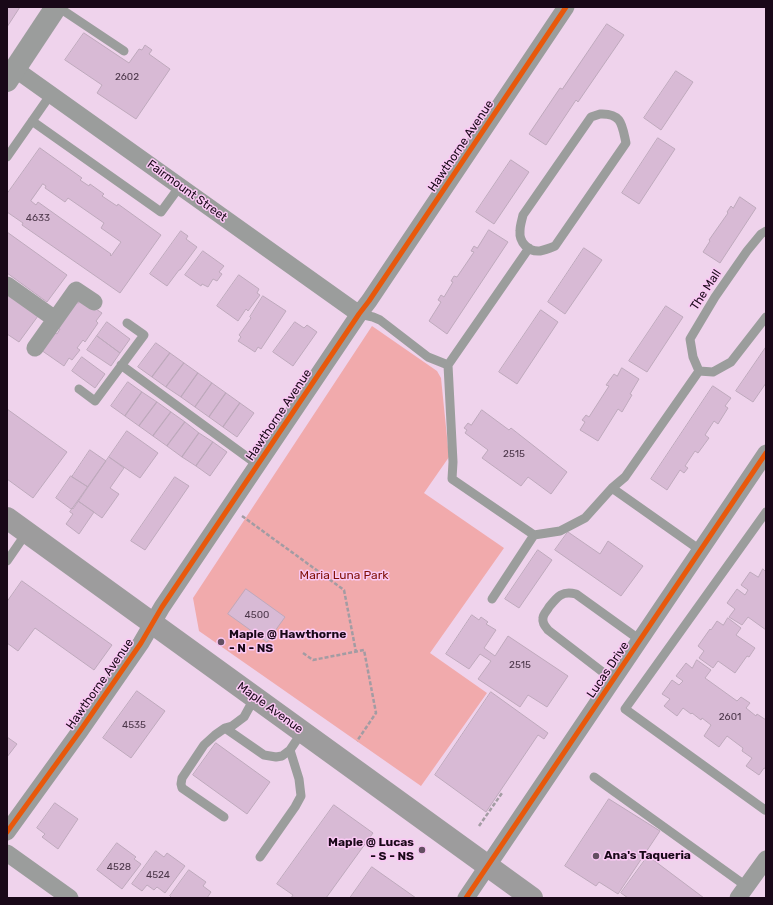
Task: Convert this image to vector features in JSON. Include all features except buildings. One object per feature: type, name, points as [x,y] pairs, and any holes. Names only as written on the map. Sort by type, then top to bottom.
[{"type":"main road","name":"Maple Avenue","points":[[7,518],[255,697],[296,741],[487,866],[532,898]]},
{"type":"street","points":[[11,75],[57,7]]},
{"type":"street","name":"Hawthorne Avenue","points":[[7,832],[141,644],[152,624],[258,465],[566,7]]},
{"type":"street","name":"Fairmount Street","points":[[11,75],[51,94],[359,314]]},
{"type":"street","points":[[7,285],[55,319]]},
{"type":"street","points":[[35,348],[76,290],[94,302]]},
{"type":"street","name":"Lucas Drive","points":[[466,898],[766,453]]},
{"type":"street","points":[[7,853],[70,898]]},
{"type":"street","points":[[742,892],[766,859]]},
{"type":"lane","points":[[57,7],[124,51]]},
{"type":"lane","points":[[7,157],[51,94]]},
{"type":"lane","points":[[600,114],[606,114],[617,118],[624,128],[626,143],[622,149],[555,246],[541,251],[534,251],[528,248],[520,238],[519,232],[523,215],[592,117],[600,114]]},
{"type":"lane","points":[[32,121],[161,212],[180,186]]},
{"type":"lane","name":"The Mall","points":[[699,371],[693,357],[690,339],[715,297],[747,251],[766,231]]},
{"type":"lane","points":[[528,248],[448,365],[453,462],[452,479],[534,535],[560,531],[585,518],[612,488],[625,477],[699,371],[713,372],[731,362],[766,317]]},
{"type":"lane","points":[[359,314],[374,317],[380,320],[428,357],[448,365]]},
{"type":"lane","points":[[79,389],[96,401],[144,335],[127,323]]},
{"type":"lane","points":[[121,365],[258,465]]},
{"type":"lane","points":[[612,488],[700,550]]},
{"type":"lane","points":[[766,512],[625,709],[765,810],[766,809]]},
{"type":"lane","points":[[7,561],[27,532]]},
{"type":"lane","points":[[492,599],[534,535]]},
{"type":"lane","points":[[614,680],[548,630],[542,620],[544,614],[556,598],[569,592],[576,594],[640,640]]},
{"type":"lane","points":[[224,817],[182,788],[182,778],[204,745],[225,728],[232,726],[244,717],[255,697]]},
{"type":"lane","points":[[225,728],[264,755],[276,757],[282,756],[296,741]]},
{"type":"lane","points":[[260,857],[301,796],[296,741]]},
{"type":"lane","points":[[594,776],[742,892]]},
{"type":"path","points":[[242,516],[344,590],[356,652]]},
{"type":"path","points":[[303,653],[313,660],[364,650],[376,713],[357,741]]},
{"type":"path","points":[[479,826],[502,793]]},
{"type":"green space","name":"Maria Luna Park","points":[[372,326],[437,371],[441,378],[449,457],[424,493],[504,548],[430,653],[487,693],[421,786],[199,631],[193,598]]},
{"type":"cycle path","points":[[7,832],[141,643],[162,607],[566,7]]},
{"type":"cycle path","points":[[466,898],[766,453]]},
{"type":"place","name":"Maple @ Hawthorne - N - NS","points":[[221,642]]},
{"type":"place","name":"Maple @ Lucas - S - NS","points":[[422,850]]},
{"type":"place","name":"Ana's Taqueria","points":[[596,856]]}]
